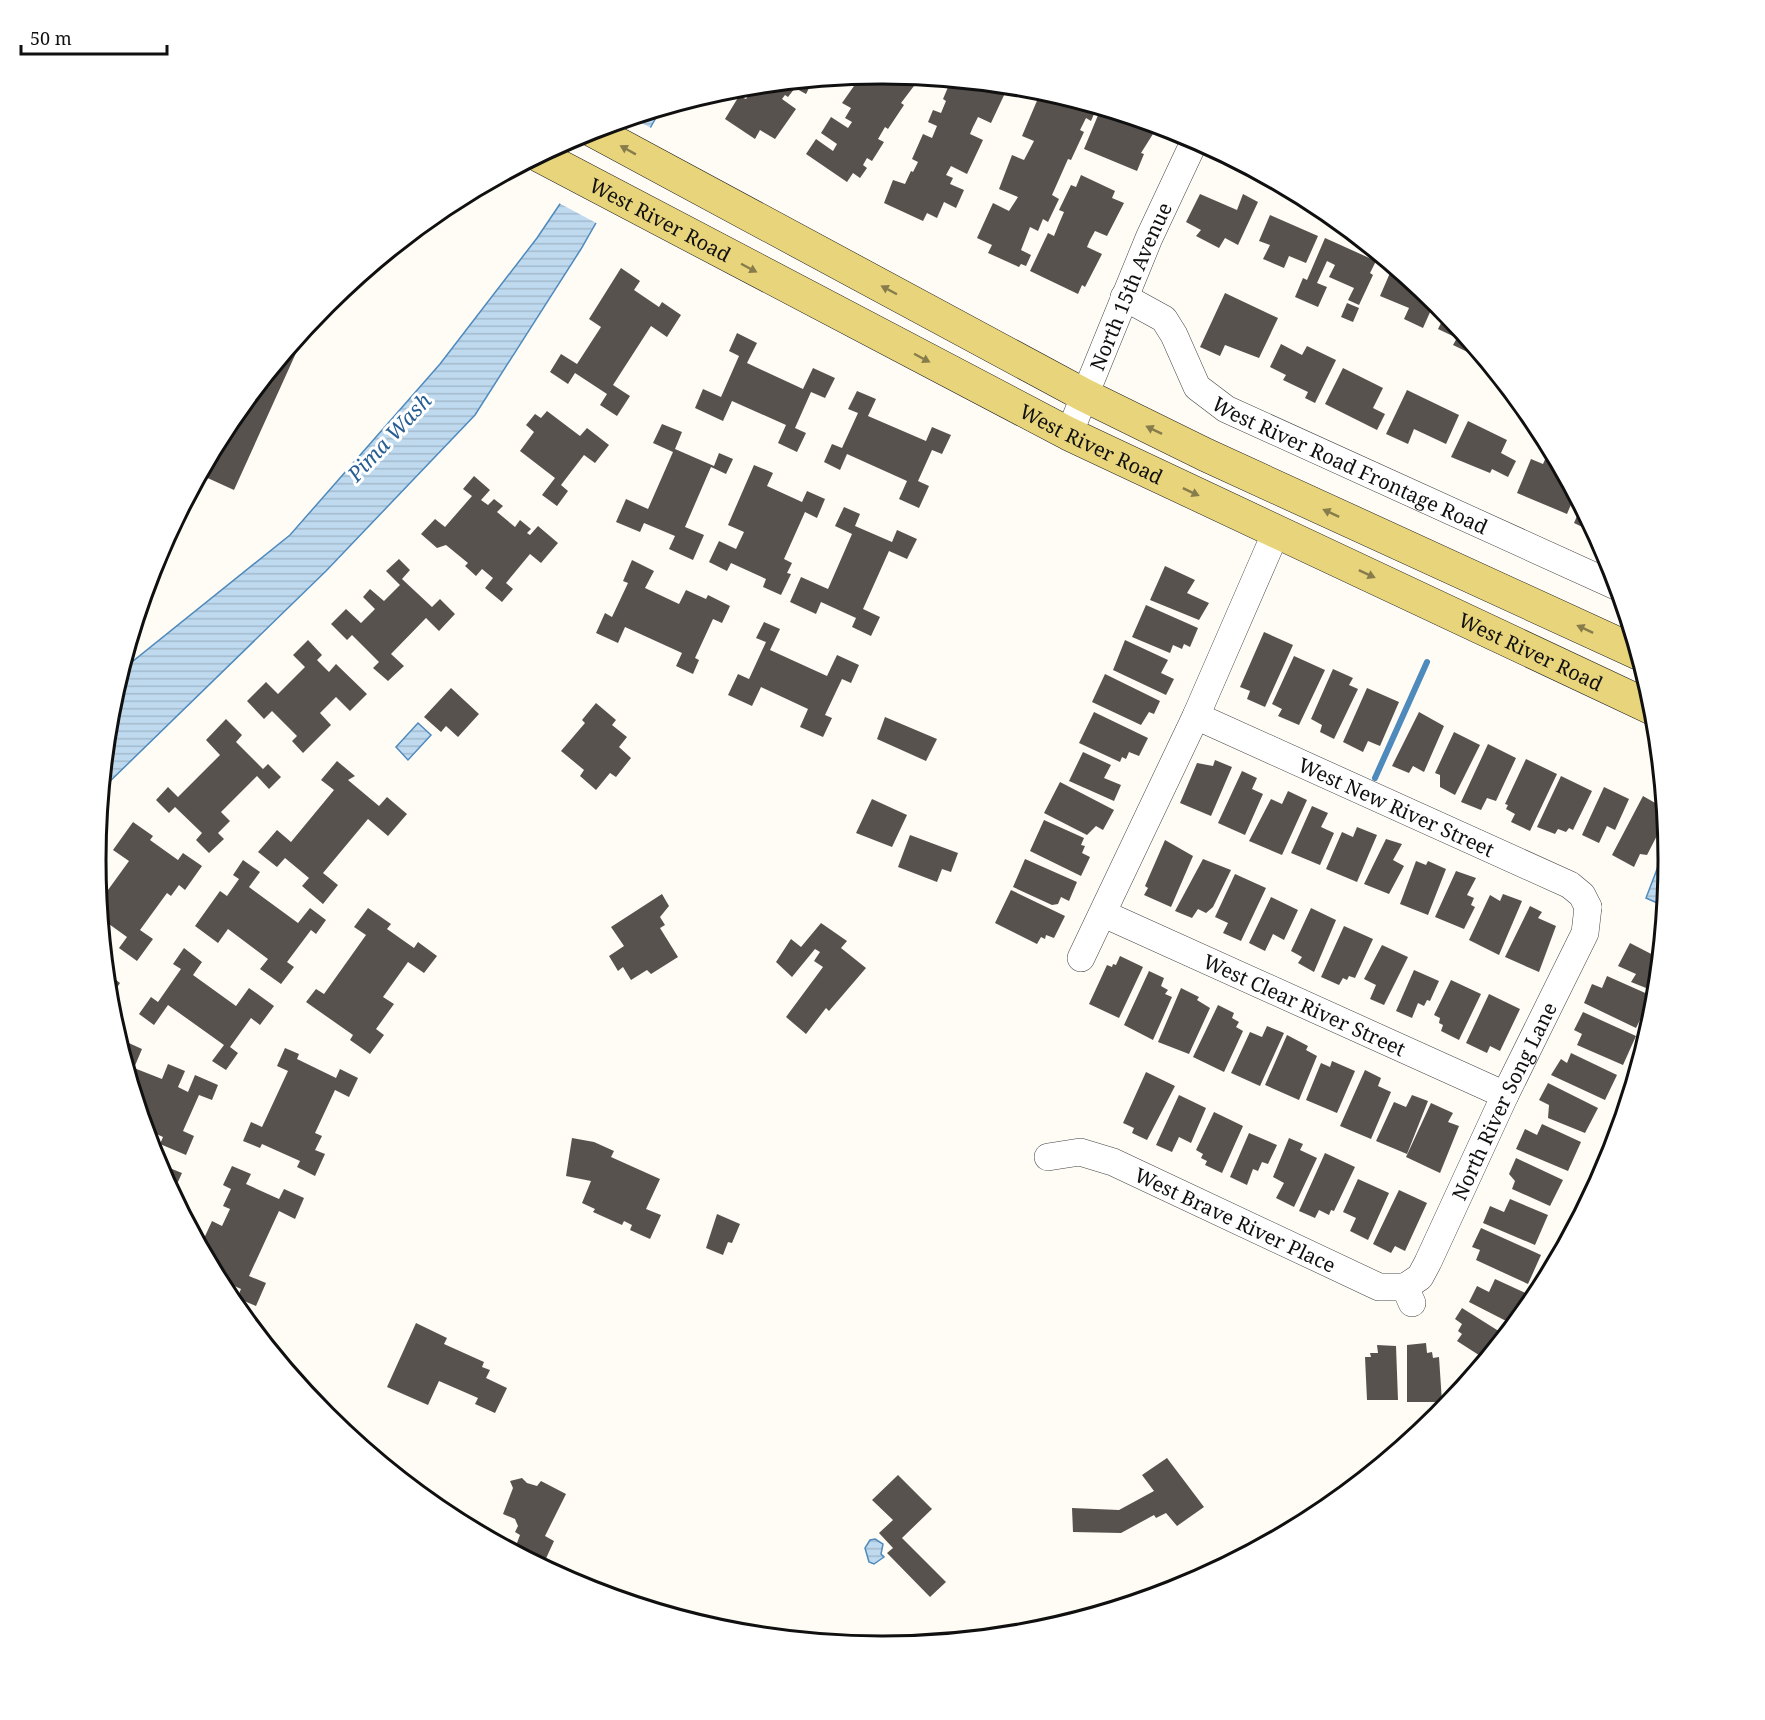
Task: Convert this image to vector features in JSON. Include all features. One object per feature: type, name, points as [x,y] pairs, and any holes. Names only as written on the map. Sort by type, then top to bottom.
[{"type":"main road","name":"West River Road","points":[[603,136],[1084,395],[1206,455],[1629,649]]},
{"type":"main road","name":"West River Road","points":[[548,160],[1069,434],[1643,704]]},
{"type":"street","name":"North 15th Avenue","points":[[1069,434],[1124,297],[1192,149]]},
{"type":"street","name":"West River Road Frontage Road","points":[[1124,297],[1164,319],[1174,335],[1197,387],[1227,409],[1606,582]]},
{"type":"street","points":[[1081,958],[1104,914],[1196,716],[1276,532]]},
{"type":"street","name":"West New River Street","points":[[1196,716],[1570,885],[1596,904]]},
{"type":"street","name":"North River Song Lane","points":[[1408,1295],[1428,1262],[1505,1095],[1585,933],[1596,904]]},
{"type":"street","name":"West Clear River Street","points":[[1104,914],[1505,1095]]},
{"type":"street","name":"West Brave River Place","points":[[1048,1157],[1080,1152],[1113,1162],[1379,1287],[1408,1295]]},
{"type":"water","name":"Pima Wash","points":[[656,118],[581,249],[475,415],[326,571],[111,780],[121,709],[132,662],[290,535],[440,364],[537,238],[606,135]]},
{"type":"water","points":[[418,723],[431,735],[408,760],[396,747]]},
{"type":"water","points":[[1658,867],[1657,903],[1646,898]]},
{"type":"water","points":[[875,1539],[883,1544],[881,1554],[884,1557],[874,1564],[869,1562],[865,1548],[870,1540]]},
{"type":"pier","points":[[641,123],[653,129],[598,224],[557,202],[601,137]]},
{"type":"building","points":[[855,85],[915,85],[901,103],[904,105],[888,129],[885,127],[878,139],[884,142],[872,161],[867,158],[863,165],[867,168],[860,178],[853,173],[847,182],[806,154],[816,139],[833,151],[837,144],[821,133],[831,117],[848,128],[852,122],[845,118],[851,108],[842,103]]},
{"type":"building","points":[[948,87],[1004,94],[991,123],[978,117],[973,127],[970,134],[983,140],[967,174],[951,166],[946,175],[953,178],[950,184],[964,190],[956,208],[944,202],[937,218],[927,213],[923,221],[884,203],[893,180],[905,184],[911,171],[913,172],[918,162],[912,159],[923,134],[932,138],[937,126],[928,122],[933,110],[941,113],[946,101],[943,99]]},
{"type":"building","points":[[809,88],[806,94],[798,89]]},
{"type":"building","points":[[794,90],[788,97],[785,95],[782,99],[796,109],[775,139],[760,130],[755,139],[725,119],[738,98],[746,99],[748,96]]},
{"type":"building","points":[[1037,100],[1094,113],[1091,121],[1086,118],[1080,130],[1084,132],[1071,160],[1068,159],[1052,195],[1059,199],[1048,222],[1043,219],[1038,231],[1030,227],[1021,250],[1031,255],[1026,266],[1021,264],[1019,267],[988,253],[992,245],[977,238],[993,203],[1009,211],[1018,197],[999,189],[1012,155],[1024,160],[1034,141],[1022,136]]},
{"type":"building","points":[[1098,115],[1153,133],[1141,153],[1144,154],[1137,171],[1084,149]]},
{"type":"building","points":[[1081,175],[1115,191],[1112,198],[1124,203],[1107,236],[1095,231],[1090,240],[1087,247],[1102,254],[1085,287],[1082,285],[1078,294],[1030,271],[1048,233],[1054,236],[1064,212],[1059,210],[1071,185],[1076,187]]},
{"type":"building","points":[[1200,194],[1237,210],[1243,194],[1258,202],[1238,245],[1225,238],[1219,248],[1196,236],[1201,230],[1186,222]]},
{"type":"building","points":[[1270,215],[1318,236],[1306,263],[1289,256],[1284,268],[1263,259],[1270,245],[1259,241]]},
{"type":"building","points":[[1325,238],[1376,262],[1370,273],[1373,275],[1359,305],[1348,300],[1354,288],[1329,277],[1335,265],[1327,261],[1317,283],[1327,287],[1318,307],[1295,297],[1303,278],[1307,280]]},
{"type":"building","points":[[621,268],[640,281],[634,290],[659,307],[662,302],[681,315],[667,337],[651,326],[613,385],[630,396],[617,416],[600,405],[607,394],[575,373],[568,384],[550,372],[561,354],[577,364],[601,327],[589,319]]},
{"type":"building","points":[[1390,273],[1431,311],[1423,328],[1404,319],[1409,308],[1380,296]]},
{"type":"building","points":[[1225,293],[1278,318],[1259,358],[1225,345],[1220,356],[1200,347]]},
{"type":"building","points":[[1347,303],[1359,308],[1353,322],[1341,317]]},
{"type":"building","points":[[1441,322],[1456,338],[1438,329]]},
{"type":"building","points":[[737,333],[757,343],[747,363],[803,389],[813,368],[835,378],[825,398],[811,392],[795,428],[806,433],[797,452],[778,443],[786,425],[732,401],[723,421],[695,408],[703,389],[721,397],[739,356],[729,351]]},
{"type":"building","points":[[1457,338],[1470,353],[1453,345]]},
{"type":"building","points":[[1281,344],[1302,355],[1307,346],[1336,360],[1315,403],[1305,398],[1308,392],[1283,380],[1286,375],[1270,367]]},
{"type":"building","points":[[296,353],[234,490],[207,478],[237,429]]},
{"type":"building","points":[[1343,368],[1383,388],[1373,408],[1385,414],[1377,430],[1325,404]]},
{"type":"building","points":[[1407,390],[1459,415],[1446,444],[1414,429],[1408,444],[1386,434]]},
{"type":"building","points":[[857,391],[876,399],[868,416],[926,441],[932,427],[951,435],[942,454],[932,450],[918,481],[929,486],[919,508],[899,499],[907,481],[847,454],[840,470],[824,462],[832,444],[842,448],[858,413],[848,409]]},
{"type":"building","points":[[547,411],[580,436],[587,428],[609,445],[595,463],[584,455],[561,485],[568,491],[557,506],[542,495],[555,478],[520,451],[534,432],[526,425],[535,414],[541,418]]},
{"type":"building","points":[[1468,421],[1507,440],[1501,453],[1516,461],[1508,477],[1492,469],[1490,473],[1451,457]]},
{"type":"building","points":[[662,424],[682,432],[675,449],[714,466],[719,453],[733,459],[726,474],[711,467],[685,527],[704,535],[693,560],[669,549],[675,536],[644,523],[640,532],[616,522],[626,499],[648,509],[673,452],[653,443]]},
{"type":"building","points":[[1546,457],[1571,504],[1567,514],[1517,493],[1531,459],[1543,464]]},
{"type":"building","points":[[754,465],[773,473],[767,486],[802,502],[807,491],[825,499],[817,518],[805,512],[784,559],[792,563],[787,573],[791,574],[781,595],[763,587],[766,579],[731,563],[727,571],[709,562],[719,541],[736,549],[744,532],[728,525]]},
{"type":"building","points":[[474,476],[490,490],[481,500],[488,505],[494,499],[503,506],[497,512],[515,527],[520,520],[531,529],[527,533],[530,535],[538,526],[558,543],[541,563],[530,554],[506,583],[513,589],[502,602],[485,588],[493,578],[482,569],[476,576],[465,566],[468,563],[446,545],[437,548],[421,534],[435,519],[445,527],[472,496],[463,489]]},
{"type":"building","points":[[844,507],[860,514],[855,526],[892,542],[897,530],[917,539],[907,559],[889,551],[863,609],[880,617],[871,636],[852,627],[856,618],[821,602],[816,614],[790,602],[801,577],[828,589],[852,534],[835,526]]},
{"type":"building","points":[[1577,516],[1583,527],[1574,523]]},
{"type":"building","points":[[399,559],[410,570],[402,579],[432,607],[440,599],[455,614],[439,631],[426,618],[391,654],[404,666],[388,681],[373,668],[379,662],[352,635],[347,640],[331,624],[346,609],[361,623],[375,609],[363,597],[370,589],[384,601],[400,585],[386,571]]},
{"type":"building","points":[[632,560],[654,571],[645,588],[679,604],[686,590],[706,599],[708,595],[730,606],[722,623],[713,619],[695,658],[699,660],[693,674],[676,666],[682,653],[625,627],[618,643],[596,633],[605,613],[612,617],[628,583],[623,581]]},
{"type":"building","points":[[1165,566],[1195,580],[1187,593],[1209,603],[1199,620],[1150,600]]},
{"type":"building","points":[[1146,605],[1198,628],[1190,647],[1184,644],[1182,649],[1173,645],[1170,653],[1132,637]]},
{"type":"building","points":[[764,622],[780,629],[770,650],[827,676],[837,655],[859,665],[851,683],[842,679],[825,715],[832,718],[823,737],[800,727],[808,709],[761,687],[752,706],[728,695],[738,674],[749,679],[766,642],[756,638]]},
{"type":"building","points":[[1264,632],[1293,645],[1265,707],[1247,699],[1250,691],[1240,687]]},
{"type":"building","points":[[308,640],[322,655],[317,660],[329,672],[336,664],[367,694],[350,711],[336,697],[320,713],[331,725],[303,753],[292,741],[297,736],[272,711],[264,719],[247,701],[266,682],[278,694],[305,667],[293,655]]},
{"type":"building","points":[[1125,640],[1168,660],[1161,673],[1174,679],[1166,695],[1113,670]]},
{"type":"building","points":[[1294,656],[1325,670],[1299,725],[1278,716],[1282,709],[1272,704]]},
{"type":"building","points":[[1333,669],[1353,678],[1349,685],[1358,689],[1334,739],[1320,732],[1322,725],[1311,719]]},
{"type":"building","points":[[1105,674],[1160,701],[1154,714],[1149,712],[1141,725],[1092,702]]},
{"type":"building","points":[[451,688],[479,714],[458,737],[446,726],[441,732],[424,717]]},
{"type":"building","points":[[1367,688],[1399,702],[1380,746],[1368,741],[1363,752],[1343,742]]},
{"type":"building","points":[[596,703],[616,720],[612,725],[627,737],[619,747],[631,758],[616,777],[610,773],[596,790],[580,776],[584,770],[561,751],[585,723],[582,720]]},
{"type":"building","points":[[1094,712],[1148,738],[1139,756],[1129,752],[1126,759],[1122,757],[1120,762],[1079,743]]},
{"type":"building","points":[[1419,712],[1444,726],[1424,772],[1413,766],[1409,773],[1392,766]]},
{"type":"building","points":[[885,717],[937,739],[926,761],[877,739]]},
{"type":"building","points":[[226,719],[242,735],[236,742],[263,769],[268,764],[281,777],[269,789],[257,776],[221,812],[230,821],[218,833],[224,839],[209,853],[196,840],[202,833],[175,807],[169,813],[156,800],[168,787],[178,797],[220,755],[206,740]]},
{"type":"building","points":[[1454,732],[1480,745],[1455,795],[1440,787],[1440,775],[1435,773]]},
{"type":"building","points":[[1488,744],[1516,758],[1496,801],[1487,798],[1481,810],[1461,802]]},
{"type":"building","points":[[1083,752],[1111,765],[1104,778],[1121,785],[1114,801],[1069,781]]},
{"type":"building","points":[[1526,759],[1557,774],[1530,831],[1511,822],[1515,814],[1506,809],[1508,805],[1505,804]]},
{"type":"building","points":[[1215,760],[1232,767],[1211,816],[1180,803],[1197,763],[1213,766]]},
{"type":"building","points":[[337,761],[355,776],[348,780],[379,806],[387,797],[407,814],[388,836],[368,819],[323,873],[338,885],[323,904],[302,886],[309,878],[285,858],[277,867],[258,852],[277,830],[291,842],[334,790],[321,780]]},
{"type":"building","points":[[1242,771],[1257,778],[1252,789],[1263,794],[1245,835],[1218,823]]},
{"type":"building","points":[[1561,776],[1592,791],[1573,830],[1569,828],[1566,832],[1558,829],[1555,834],[1537,827]]},
{"type":"building","points":[[1060,782],[1114,810],[1103,830],[1096,826],[1087,835],[1044,813]]},
{"type":"building","points":[[1604,787],[1629,799],[1615,830],[1607,826],[1599,843],[1582,835]]},
{"type":"building","points":[[1288,791],[1307,800],[1282,855],[1249,841],[1271,799],[1282,804]]},
{"type":"building","points":[[1643,796],[1656,804],[1658,835],[1647,855],[1640,854],[1634,867],[1612,855]]},
{"type":"building","points":[[872,799],[907,815],[892,847],[856,833]]},
{"type":"building","points":[[1312,806],[1328,813],[1321,827],[1334,833],[1320,865],[1291,853]]},
{"type":"building","points":[[1044,820],[1084,838],[1081,845],[1085,846],[1082,853],[1090,857],[1081,876],[1030,851]]},
{"type":"building","points":[[133,822],[153,836],[150,840],[178,860],[183,853],[202,866],[185,890],[179,885],[171,896],[167,893],[140,930],[153,939],[137,961],[119,948],[127,937],[109,924],[107,891],[129,861],[113,850]]},
{"type":"building","points":[[1357,827],[1377,835],[1357,882],[1326,869],[1342,832],[1353,837]]},
{"type":"building","points":[[910,835],[958,853],[951,872],[942,869],[937,882],[898,867]]},
{"type":"building","points":[[1386,839],[1402,844],[1393,860],[1404,866],[1389,894],[1364,884]]},
{"type":"building","points":[[1165,840],[1193,856],[1171,907],[1144,895],[1148,888],[1145,886]]},
{"type":"building","points":[[1025,859],[1077,882],[1069,901],[1061,897],[1058,904],[1052,905],[1013,887]]},
{"type":"building","points":[[1203,859],[1231,870],[1213,907],[1206,913],[1198,909],[1192,918],[1175,911]]},
{"type":"building","points":[[243,860],[260,872],[249,887],[298,923],[310,908],[326,920],[316,934],[311,930],[287,962],[294,967],[281,984],[260,969],[268,959],[228,929],[218,943],[195,926],[220,891],[227,896],[239,879],[233,875]]},
{"type":"building","points":[[1416,861],[1426,865],[1428,861],[1446,869],[1428,915],[1400,904]]},
{"type":"building","points":[[1456,871],[1476,878],[1467,895],[1474,898],[1471,905],[1475,907],[1464,929],[1435,917]]},
{"type":"building","points":[[1235,874],[1266,888],[1241,941],[1223,933],[1228,923],[1215,917]]},
{"type":"building","points":[[1011,890],[1065,916],[1054,938],[1046,935],[1045,939],[1041,937],[1037,944],[995,923]]},
{"type":"building","points":[[662,894],[669,906],[660,917],[665,925],[660,928],[678,957],[651,974],[647,970],[631,980],[623,967],[618,971],[609,956],[624,946],[611,927]]},
{"type":"building","points":[[1503,894],[1522,901],[1499,955],[1469,940],[1490,895],[1500,901]]},
{"type":"building","points":[[1271,897],[1298,910],[1284,940],[1273,934],[1265,951],[1249,943]]},
{"type":"building","points":[[1530,906],[1542,912],[1538,918],[1556,926],[1539,972],[1505,957]]},
{"type":"building","points":[[368,908],[391,924],[387,929],[414,948],[418,942],[437,956],[424,973],[408,962],[383,997],[394,1004],[376,1029],[384,1035],[370,1054],[350,1040],[353,1035],[306,1002],[316,989],[324,994],[366,935],[354,927]]},
{"type":"building","points":[[1311,908],[1336,920],[1314,972],[1298,963],[1302,957],[1291,951]]},
{"type":"building","points":[[821,923],[847,941],[841,948],[866,968],[829,1011],[826,1008],[806,1034],[786,1017],[823,967],[814,961],[820,952],[815,949],[792,977],[776,962],[791,939],[801,947]]},
{"type":"building","points":[[1344,926],[1373,939],[1355,978],[1349,976],[1347,980],[1343,978],[1339,985],[1321,977]]},
{"type":"building","points":[[1630,943],[1653,955],[1648,989],[1631,982],[1636,974],[1618,966]]},
{"type":"building","points":[[1382,945],[1408,957],[1384,1005],[1370,999],[1376,985],[1364,979]]},
{"type":"building","points":[[184,948],[202,962],[193,975],[236,1006],[249,988],[274,1006],[260,1025],[251,1018],[230,1047],[238,1053],[226,1070],[212,1061],[224,1045],[168,1005],[154,1025],[139,1014],[151,997],[158,1002],[181,969],[173,964]]},
{"type":"building","points":[[1120,956],[1143,967],[1119,1018],[1089,1004],[1107,965],[1112,967],[1113,964],[1116,965]]},
{"type":"building","points":[[1414,970],[1439,981],[1430,1001],[1427,1000],[1424,1006],[1418,1003],[1412,1018],[1396,1011]]},
{"type":"building","points":[[1149,971],[1164,978],[1161,986],[1168,990],[1165,994],[1172,997],[1153,1040],[1124,1025]]},
{"type":"building","points":[[1607,976],[1647,994],[1644,1013],[1636,1028],[1584,1003],[1592,984],[1602,988]]},
{"type":"building","points":[[1451,980],[1481,994],[1459,1040],[1441,1031],[1443,1025],[1439,1023],[1440,1018],[1434,1015]]},
{"type":"building","points":[[1181,988],[1199,997],[1197,1000],[1210,1008],[1189,1054],[1158,1042]]},
{"type":"building","points":[[1489,994],[1520,1009],[1500,1051],[1490,1046],[1487,1053],[1466,1043]]},
{"type":"building","points":[[1218,1005],[1234,1013],[1232,1018],[1239,1022],[1236,1027],[1243,1031],[1224,1072],[1193,1057]]},
{"type":"building","points":[[1583,1012],[1636,1036],[1623,1065],[1577,1045],[1582,1034],[1574,1030]]},
{"type":"building","points":[[1267,1026],[1284,1033],[1260,1086],[1231,1073],[1250,1032],[1262,1037]]},
{"type":"building","points":[[1287,1035],[1308,1046],[1306,1050],[1317,1056],[1299,1100],[1265,1085]]},
{"type":"building","points":[[129,1043],[142,1049],[135,1066]]},
{"type":"building","points":[[285,1048],[299,1054],[297,1059],[336,1078],[340,1069],[358,1078],[349,1097],[335,1090],[315,1133],[322,1136],[315,1150],[325,1154],[315,1176],[297,1167],[300,1161],[262,1144],[260,1148],[243,1141],[251,1122],[262,1127],[288,1071],[277,1066]]},
{"type":"building","points":[[1571,1053],[1617,1075],[1605,1100],[1551,1075],[1561,1059],[1567,1063]]},
{"type":"building","points":[[1332,1061],[1355,1071],[1337,1113],[1306,1100],[1321,1063],[1330,1067]]},
{"type":"building","points":[[168,1064],[185,1071],[178,1087],[188,1092],[195,1075],[218,1085],[212,1100],[199,1095],[183,1131],[194,1136],[186,1155],[161,1145],[163,1137],[158,1135],[135,1069],[162,1079]]},
{"type":"building","points":[[1365,1070],[1381,1078],[1378,1086],[1391,1092],[1371,1139],[1340,1126]]},
{"type":"building","points":[[1146,1072],[1175,1086],[1147,1140],[1132,1133],[1134,1128],[1123,1123]]},
{"type":"building","points":[[1548,1083],[1598,1108],[1585,1133],[1548,1118],[1549,1105],[1539,1100]]},
{"type":"building","points":[[1179,1095],[1206,1108],[1191,1143],[1179,1137],[1172,1152],[1156,1145]]},
{"type":"building","points":[[1412,1095],[1428,1101],[1407,1154],[1376,1141],[1394,1102],[1406,1107]]},
{"type":"building","points":[[1431,1103],[1453,1113],[1448,1122],[1459,1126],[1440,1173],[1406,1157]]},
{"type":"building","points":[[1214,1112],[1243,1126],[1222,1173],[1205,1165],[1207,1161],[1201,1158],[1203,1154],[1196,1150]]},
{"type":"building","points":[[1542,1124],[1581,1142],[1568,1171],[1516,1149],[1525,1129],[1537,1135]]},
{"type":"building","points":[[1249,1133],[1277,1145],[1268,1164],[1262,1162],[1258,1171],[1253,1169],[1247,1185],[1230,1177]]},
{"type":"building","points":[[572,1138],[594,1142],[614,1151],[611,1157],[660,1179],[646,1209],[661,1215],[650,1239],[630,1230],[632,1225],[624,1221],[622,1225],[593,1212],[595,1209],[582,1203],[591,1181],[566,1176]]},
{"type":"building","points":[[1289,1138],[1303,1144],[1300,1150],[1317,1158],[1294,1207],[1276,1198],[1284,1183],[1273,1177]]},
{"type":"building","points":[[1325,1153],[1355,1167],[1334,1211],[1331,1210],[1329,1215],[1319,1210],[1315,1218],[1299,1211]]},
{"type":"building","points":[[1516,1158],[1563,1180],[1550,1206],[1512,1189],[1515,1181],[1509,1174]]},
{"type":"building","points":[[232,1166],[251,1174],[246,1184],[279,1199],[284,1189],[304,1198],[295,1219],[279,1211],[249,1276],[266,1283],[256,1306],[244,1301],[239,1294],[241,1289],[234,1286],[205,1237],[212,1221],[222,1226],[230,1209],[223,1206],[231,1189],[223,1185]]},
{"type":"building","points":[[171,1169],[182,1173],[178,1183]]},
{"type":"building","points":[[1358,1179],[1389,1193],[1368,1240],[1350,1231],[1356,1218],[1343,1212]]},
{"type":"building","points":[[1399,1190],[1427,1203],[1405,1251],[1395,1246],[1391,1253],[1373,1244]]},
{"type":"building","points":[[1510,1199],[1548,1215],[1535,1245],[1483,1223],[1490,1206],[1504,1212]]},
{"type":"building","points":[[717,1214],[740,1224],[732,1243],[728,1242],[723,1255],[706,1248]]},
{"type":"building","points":[[1481,1228],[1541,1255],[1528,1284],[1476,1260],[1480,1250],[1472,1247]]},
{"type":"building","points":[[1495,1279],[1526,1293],[1506,1321],[1469,1302],[1477,1286],[1489,1292]]},
{"type":"building","points":[[1462,1308],[1499,1331],[1479,1355],[1457,1341],[1462,1334],[1458,1331],[1462,1324],[1455,1319]]},
{"type":"building","points":[[416,1323],[447,1338],[444,1344],[484,1362],[482,1367],[490,1370],[486,1378],[507,1388],[495,1413],[475,1404],[478,1398],[439,1381],[428,1405],[387,1387]]},
{"type":"building","points":[[1426,1343],[1427,1353],[1432,1352],[1433,1358],[1439,1357],[1442,1398],[1438,1402],[1407,1402],[1407,1345]]},
{"type":"building","points":[[1377,1345],[1396,1346],[1398,1400],[1367,1400],[1365,1357],[1371,1357],[1370,1353],[1378,1353]]},
{"type":"building","points":[[1167,1458],[1204,1507],[1177,1526],[1166,1513],[1156,1518],[1154,1515],[1121,1533],[1073,1532],[1072,1508],[1119,1510],[1154,1491],[1142,1475]]},
{"type":"building","points":[[898,1475],[932,1509],[902,1538],[946,1582],[930,1597],[887,1553],[893,1548],[879,1533],[893,1520],[872,1500]]},
{"type":"building","points":[[522,1478],[527,1483],[537,1486],[541,1481],[566,1494],[545,1536],[554,1541],[546,1559],[517,1544],[520,1535],[515,1532],[518,1526],[515,1519],[503,1514],[513,1488],[510,1481]]},
{"type":"waterway","points":[[1375,778],[1427,662]]}]
